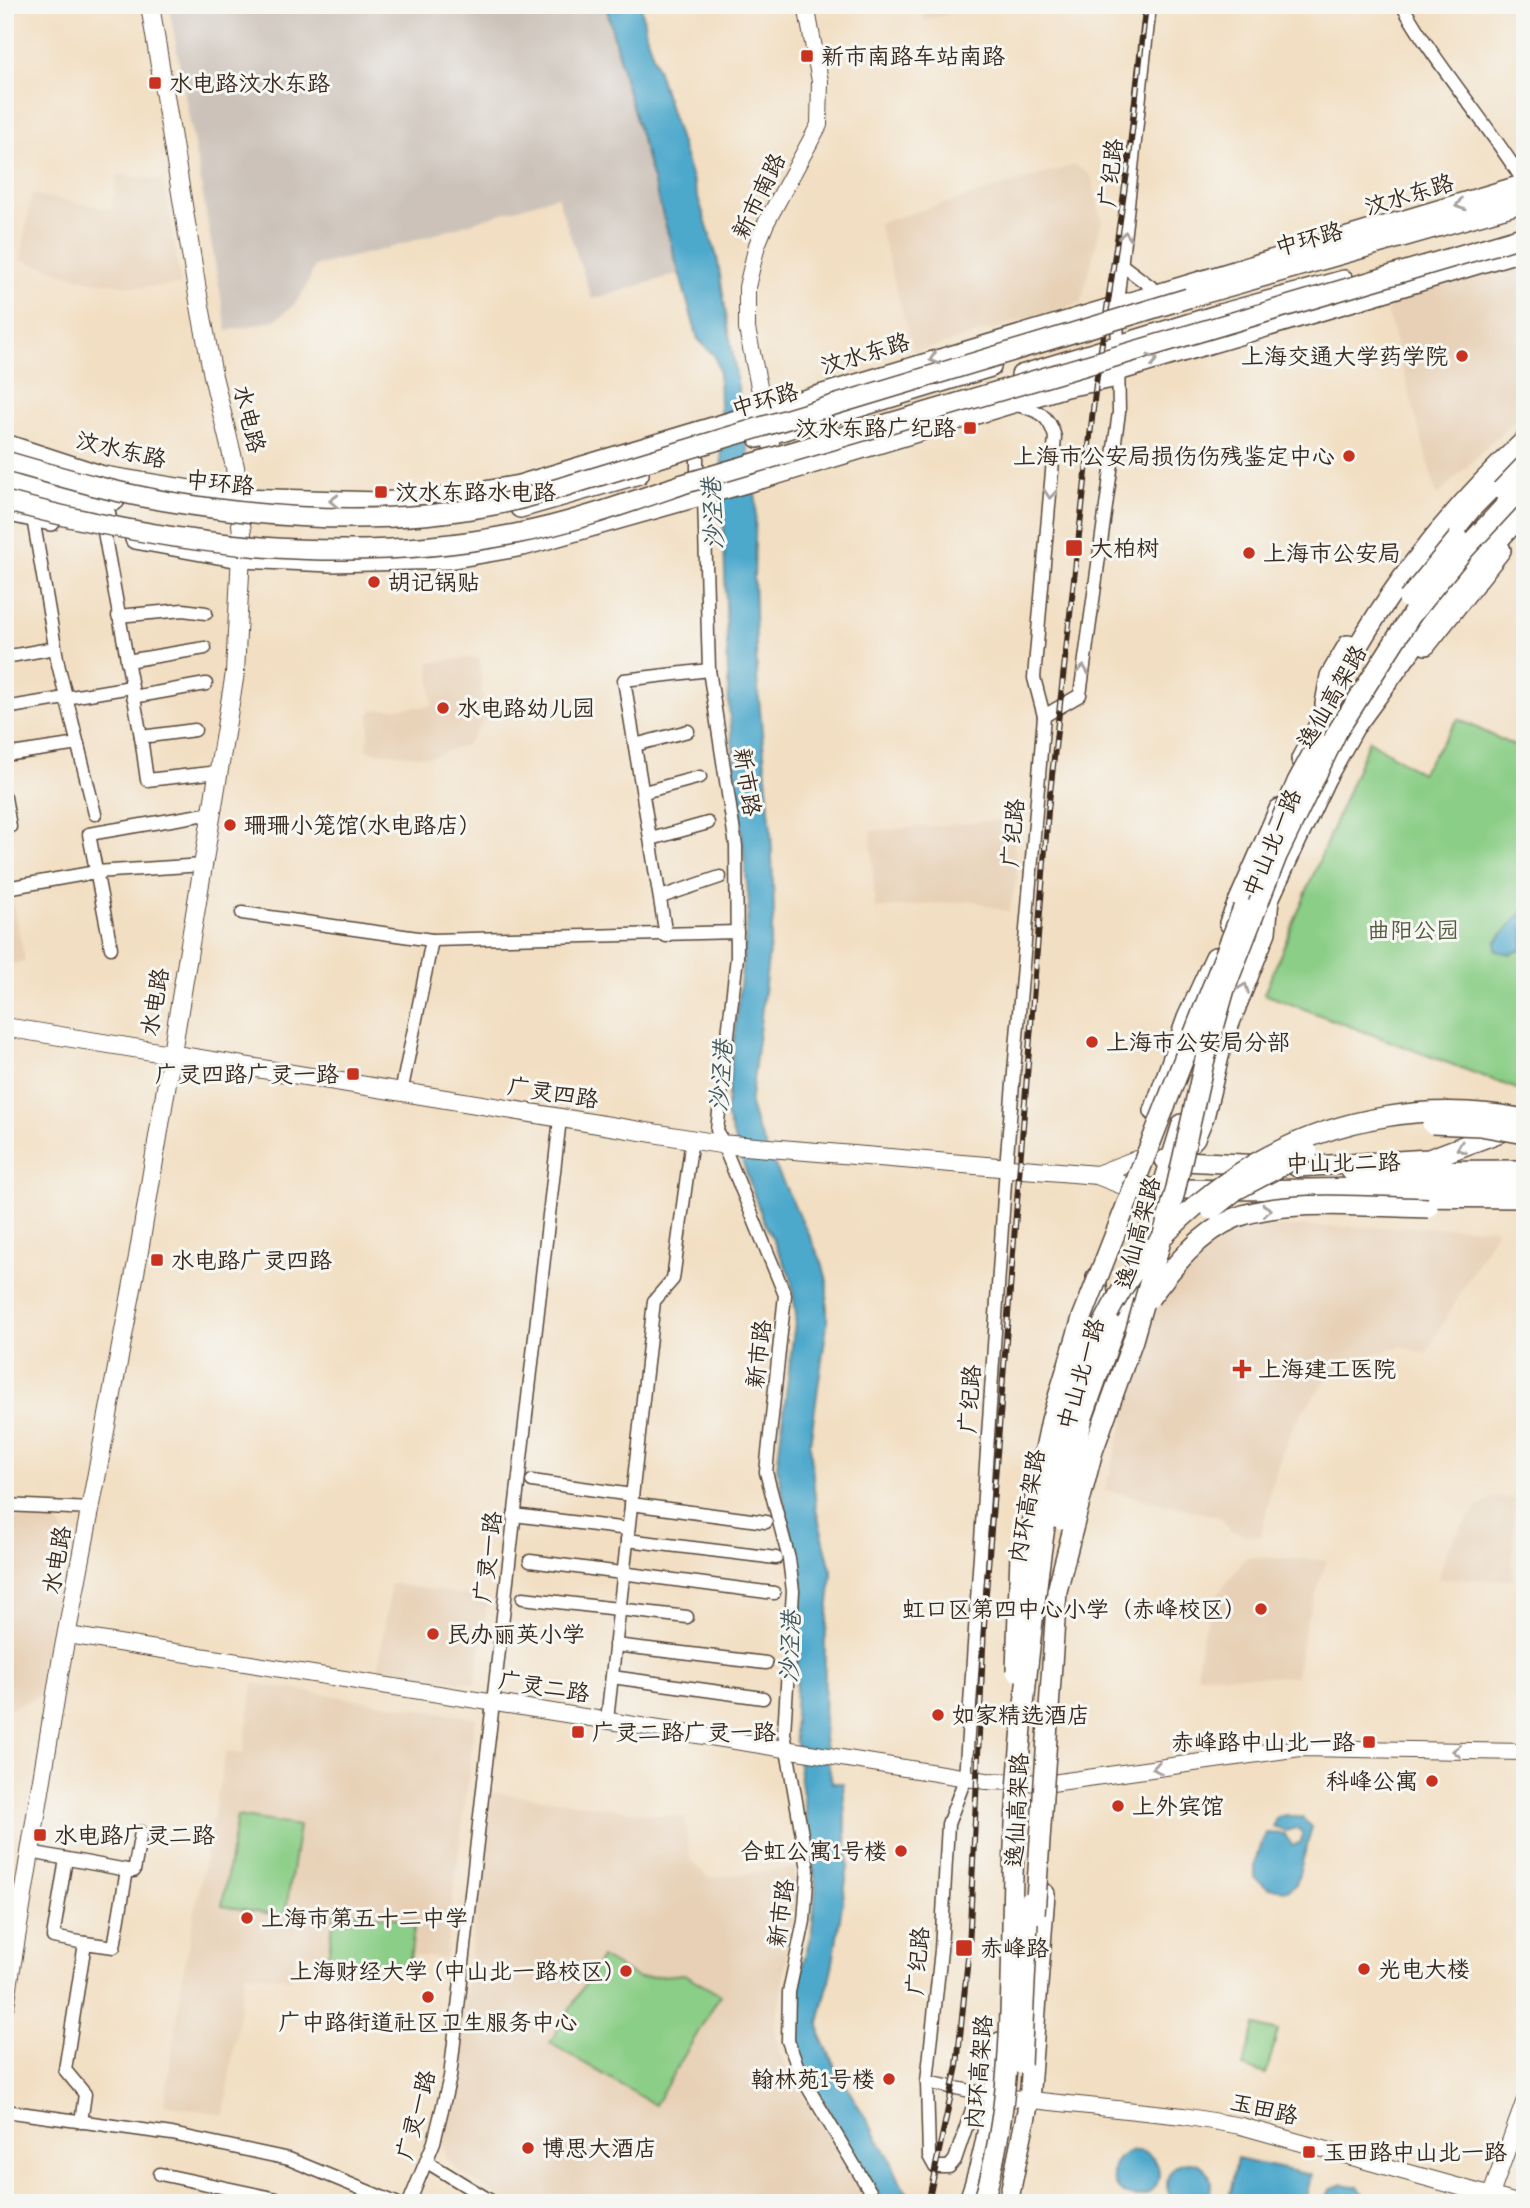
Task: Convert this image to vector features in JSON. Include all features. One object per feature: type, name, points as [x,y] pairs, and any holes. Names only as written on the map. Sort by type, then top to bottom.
[{"type":"main road","name":"水电路","points":[[5,2005],[68,1635],[138,1257],[236,673],[241,528],[236,467],[213,376],[150,5]]},
{"type":"main road","name":"汶水东路","points":[[5,444],[103,476],[239,498],[380,502],[450,497],[498,489],[704,430],[1117,304],[1422,217],[1525,184]]},
{"type":"main road","name":"汶水东路","points":[[5,490],[123,519],[241,528],[376,524],[462,518],[556,500],[759,446],[1116,337],[1523,203]]},
{"type":"main road","name":"中环路","points":[[5,461],[83,483],[215,509],[338,516],[400,515],[493,505],[576,483],[1101,324],[1523,203]]},
{"type":"main road","name":"汶水东路","points":[[1116,337],[1314,288],[1525,229]]},
{"type":"main road","points":[[5,501],[69,518],[153,535],[209,543],[321,552],[412,549],[517,534],[1525,237]]},
{"type":"main road","points":[[5,512],[240,558],[331,562],[448,559],[523,546],[769,477],[1066,387],[1108,379],[1118,371],[1525,250]]},
{"type":"main road","points":[[1314,288],[1359,299]]},
{"type":"main road","points":[[827,391],[872,412],[847,454]]},
{"type":"main road","points":[[1325,708],[1330,676],[1396,574],[1437,519],[1479,472],[1525,433]]},
{"type":"main road","points":[[1325,708],[1364,634],[1425,550],[1525,440]]},
{"type":"main road","name":"中山北一路","points":[[1008,2203],[1029,2101],[1066,1557],[1087,1419],[1162,1189],[1150,1158],[1187,1018],[1325,708],[1408,587],[1472,508],[1525,454]]},
{"type":"main road","points":[[53,458],[92,495]]},
{"type":"main road","name":"汶水东路","points":[[5,473],[92,495],[312,543],[436,539],[505,528],[697,464]]},
{"type":"main road","name":"逸仙高架路","points":[[1019,1740],[1018,1693],[1034,1497],[1051,1420],[1086,1306],[1208,992],[1297,782],[1352,683],[1433,566],[1525,465]]},
{"type":"main road","name":"逸仙高架路","points":[[1020,2073],[1035,1914],[1057,1591],[1093,1451],[1133,1340],[1175,1192],[1204,1063],[1225,989],[1278,856],[1337,732],[1412,614],[1464,550],[1525,484]]},
{"type":"main road","points":[[462,518],[498,489]]},
{"type":"main road","name":"中山北一路","points":[[1150,1158],[1195,1138],[1204,1117],[1223,1040],[1266,932],[1269,899],[1325,780],[1357,724],[1380,676],[1408,632],[1479,543],[1525,494]]},
{"type":"main road","points":[[1357,724],[1469,573],[1525,511]]},
{"type":"main road","points":[[1357,724],[1413,662],[1525,523]]},
{"type":"main road","points":[[475,554],[505,528]]},
{"type":"main road","name":"中山北一路","points":[[968,2203],[977,2179],[986,2094],[1001,2030],[1025,1574],[1042,1471],[1099,1309],[1095,1269],[1128,1187],[1150,1158],[1167,1121],[1183,1073],[1209,970]]},
{"type":"main road","name":"广灵四路","points":[[5,1027],[725,1144],[1097,1175],[1128,1187]]},
{"type":"main road","name":"内环高架路","points":[[984,2203],[996,2159],[1007,2072],[1019,1740],[1039,1576],[1055,1476],[1073,1403],[1093,1346],[1124,1287],[1158,1244],[1225,1182],[1272,1154],[1348,1124],[1426,1111],[1500,1114],[1525,1121]]},
{"type":"main road","points":[[1297,1167],[1429,1159],[1525,1121]]},
{"type":"main road","name":"内环高架路","points":[[996,2203],[1008,2161],[1020,2073],[1040,1686],[1061,1518],[1087,1419],[1116,1325],[1142,1283],[1191,1228],[1236,1190],[1296,1157],[1351,1136],[1427,1124],[1480,1126],[1525,1134]]},
{"type":"main road","name":"广灵四路","points":[[1097,1175],[1150,1158]]},
{"type":"main road","name":"中山北二路","points":[[1150,1158],[1372,1172],[1525,1170]]},
{"type":"main road","name":"中山北二路","points":[[1128,1187],[1336,1190],[1408,1185],[1525,1186]]},
{"type":"main road","points":[[1087,1419],[1108,1387],[1140,1300],[1154,1276],[1194,1233],[1253,1190]]},
{"type":"main road","points":[[1336,1190],[1396,1197],[1525,1198]]},
{"type":"main road","points":[[1087,1419],[1111,1361],[1132,1322],[1165,1278],[1210,1233],[1234,1219],[1258,1211],[1302,1207],[1525,1208]]},
{"type":"main road","points":[[1015,1815],[1013,1781],[1020,1566],[1030,1459],[1095,1269]]},
{"type":"street","name":"新市南路","points":[[769,477],[759,446],[754,414],[747,330],[747,287],[757,245],[766,223],[819,125],[822,103],[820,81],[806,5]]},
{"type":"street","name":"广纪路","points":[[1118,371],[1117,304],[1150,5]]},
{"type":"street","points":[[1402,5],[1427,47],[1482,118],[1525,184]]},
{"type":"street","points":[[1122,265],[1158,292]]},
{"type":"street","points":[[1044,716],[1058,706],[1074,701],[1080,695],[1118,412],[1118,371]]},
{"type":"street","name":"广纪路","points":[[986,2094],[950,2167],[940,2169],[933,2165],[929,2156],[927,2082],[940,1963],[948,1824],[965,1779],[1006,1167],[1044,716],[1034,678],[1055,437],[1051,421],[1038,409],[1012,404]]},
{"type":"street","name":"新市路","points":[[704,430],[697,464],[705,495],[709,670],[736,846],[737,957],[717,1112],[725,1144],[780,1277],[786,1312],[766,1472],[789,1559],[793,1591],[783,1724],[791,1750],[808,1869],[804,1921],[787,2010],[788,2041],[801,2076],[877,2203]]},
{"type":"street","points":[[33,518],[55,648],[95,814]]},
{"type":"street","points":[[104,532],[147,780],[219,772]]},
{"type":"street","points":[[118,616],[183,610],[206,612]]},
{"type":"street","points":[[5,657],[55,648]]},
{"type":"street","points":[[127,661],[205,648]]},
{"type":"street","points":[[666,936],[624,680],[709,670]]},
{"type":"street","points":[[5,708],[66,698],[206,684]]},
{"type":"street","points":[[141,737],[195,730]]},
{"type":"street","points":[[635,745],[688,732]]},
{"type":"street","points":[[5,755],[78,744]]},
{"type":"street","points":[[643,792],[699,777]]},
{"type":"street","points":[[5,797],[10,827],[5,828]]},
{"type":"street","points":[[111,948],[89,834],[212,813]]},
{"type":"street","points":[[650,839],[708,823]]},
{"type":"street","points":[[12,887],[96,872],[203,865]]},
{"type":"street","points":[[661,897],[720,877]]},
{"type":"street","points":[[242,913],[432,940],[666,936],[737,932]]},
{"type":"street","points":[[401,1093],[432,940]]},
{"type":"street","name":"广灵一路","points":[[409,2203],[427,2162],[450,2077],[560,1119]]},
{"type":"street","points":[[607,1720],[654,1301],[673,1279],[692,1139]]},
{"type":"street","points":[[532,1481],[766,1522]]},
{"type":"street","points":[[5,1504],[92,1509]]},
{"type":"street","points":[[514,1515],[776,1558]]},
{"type":"street","points":[[530,1561],[774,1593]]},
{"type":"street","points":[[523,1598],[687,1617]]},
{"type":"street","name":"广灵二路","points":[[68,1635],[965,1779],[1013,1783]]},
{"type":"street","points":[[615,1645],[766,1663]]},
{"type":"street","points":[[612,1678],[763,1698]]},
{"type":"street","points":[[1013,1783],[1052,1783],[1300,1748],[1525,1752]]},
{"type":"street","points":[[30,1852],[134,1871],[141,1832]]},
{"type":"street","points":[[66,1858],[53,1937],[114,1947],[127,1870]]},
{"type":"street","points":[[81,2122],[85,2094],[65,2070],[85,1943]]},
{"type":"street","points":[[927,2082],[986,2094]]},
{"type":"street","name":"玉田路","points":[[986,2094],[1029,2101],[1172,2114],[1241,2126],[1489,2199],[1517,2203]]},
{"type":"street","points":[[1489,2199],[1525,2100]]},
{"type":"street","points":[[5,2111],[172,2134],[289,2159],[396,2203]]},
{"type":"street","points":[[427,2162],[494,2203]]},
{"type":"street","points":[[160,2174],[296,2203]]},
{"type":"shaded area","points":[[169,5],[606,5],[624,78],[682,273],[592,299],[557,196],[393,247],[315,266],[295,304],[275,320],[227,331]]},
{"type":"shaded area","points":[[921,5],[975,5],[924,21]]},
{"type":"shaded area","points":[[1075,165],[1091,176],[1102,221],[1081,303],[914,353],[878,223]]},
{"type":"shaded area","points":[[118,174],[164,181],[181,285],[139,287],[86,280],[21,260],[31,194],[111,209]]},
{"type":"shaded area","name":"上海交通大学药学院","points":[[1525,259],[1525,410],[1437,496],[1385,303]]},
{"type":"shaded area","name":"水电路幼儿园","points":[[479,657],[484,720],[466,745],[431,757],[367,751],[371,710],[432,706],[430,662]]},
{"type":"shaded area","points":[[1012,819],[1017,879],[1009,912],[973,901],[875,909],[871,831]]},
{"type":"shaded area","points":[[5,867],[25,961],[5,966]]},
{"type":"shaded area","name":"上海建工医院","points":[[1234,1226],[1497,1228],[1426,1354],[1401,1346],[1369,1356],[1324,1382],[1294,1424],[1273,1479],[1261,1537],[1232,1532],[1220,1517],[1105,1490],[1149,1330],[1165,1293],[1181,1265]]},
{"type":"shaded area","points":[[1493,1498],[1514,1499],[1512,1580],[1439,1579],[1446,1552],[1461,1528],[1479,1507]]},
{"type":"shaded area","points":[[5,1517],[54,1520],[62,1526],[65,1537],[38,1696],[5,1711]]},
{"type":"shaded area","name":"虹口区第四中心小学（赤峰校区）","points":[[1246,1557],[1327,1560],[1306,1622],[1296,1677],[1197,1675],[1202,1635],[1216,1597]]},
{"type":"shaded area","name":"民办丽英小学","points":[[391,1584],[488,1598],[475,1684],[378,1670]]},
{"type":"shaded area","name":"上海市第五十二中学","points":[[253,1683],[476,1718],[445,1959],[412,1955],[410,1969],[296,1952],[291,1979],[245,1972],[224,2115],[164,2104],[185,1963],[226,1752],[243,1754]]},
{"type":"shaded area","name":"上海财经大学 (中山北一路校区)","points":[[492,1792],[685,1818],[690,1861],[709,1878],[795,1868],[796,1903],[775,2028],[779,2053],[867,2203],[509,2203],[458,2171],[447,2159],[440,2133],[452,2092]]},
{"type":"green space","name":"曲阳公园","points":[[1458,719],[1525,751],[1525,1092],[1264,994],[1369,740],[1421,773]]},
{"type":"green space","points":[[237,1816],[299,1826],[285,1916],[222,1906]]},
{"type":"green space","points":[[335,1909],[415,1921],[409,1968],[328,1957]]},
{"type":"green space","points":[[601,1957],[638,1978],[684,1974],[720,1995],[655,2105],[550,2043]]},
{"type":"green space","points":[[1255,2025],[1278,2031],[1266,2074],[1243,2067]]},
{"type":"water","points":[[606,5],[641,5],[646,34],[717,257],[756,500],[754,580],[757,677],[771,831],[774,911],[750,1105],[758,1131],[822,1262],[827,1281],[827,1325],[810,1443],[816,1509],[832,1574],[825,1642],[824,1738],[832,1783],[843,1783],[848,1867],[833,1963],[819,2023],[820,2034],[836,2069],[889,2157],[902,2186],[916,2203],[884,2203],[806,2072],[793,2018],[797,1985],[812,1931],[816,1886],[794,1731],[801,1582],[777,1467],[796,1314],[791,1277],[762,1217],[726,1115],[749,904],[729,708],[719,371],[715,356],[698,339]]},
{"type":"water","points":[[1525,909],[1523,949],[1511,954],[1496,951],[1496,942]]},
{"type":"water","points":[[1285,1815],[1302,1818],[1312,1827],[1296,1884],[1288,1890],[1268,1888],[1255,1878],[1255,1861],[1266,1833],[1284,1834],[1293,1846],[1301,1842],[1302,1833],[1297,1828],[1285,1831],[1273,1827],[1276,1818]]},
{"type":"water","points":[[1136,2151],[1152,2158],[1159,2174],[1152,2190],[1136,2197],[1120,2190],[1113,2174],[1120,2158]]},
{"type":"water","points":[[1237,2159],[1311,2175],[1305,2203],[1228,2203]]},
{"type":"water","points":[[1189,2162],[1198,2163],[1205,2168],[1210,2175],[1210,2193],[1205,2200],[1198,2205],[1189,2206],[1180,2205],[1173,2200],[1168,2193],[1167,2184],[1168,2175],[1173,2168],[1180,2163]]},
{"type":"water","points":[[1343,2184],[1358,2187],[1368,2203],[1323,2203],[1330,2190]]},
{"type":"railway","points":[[928,2203],[957,2066],[969,1948],[985,1605],[1048,811],[1096,383],[1129,159],[1146,5]]},
{"type":"place","name":"新市南路车站南路","points":[[807,56]]},
{"type":"place","name":"水电路汶水东路","points":[[155,83]]},
{"type":"place","name":"上海交通大学药学院","points":[[1462,356]]},
{"type":"place","name":"汶水东路广纪路","points":[[970,428]]},
{"type":"place","name":"上海市公安局损伤伤残鉴定中心","points":[[1349,456]]},
{"type":"place","name":"汶水东路水电路","points":[[381,492]]},
{"type":"place","name":"大柏树","points":[[1074,548]]},
{"type":"place","name":"上海市公安局","points":[[1249,553]]},
{"type":"place","name":"胡记锅贴","points":[[374,582]]},
{"type":"place","name":"水电路幼儿园","points":[[443,708]]},
{"type":"place","name":"珊珊小笼馆(水电路店)","points":[[230,825]]},
{"type":"place","name":"上海市公安局分部","points":[[1092,1042]]},
{"type":"place","name":"广灵四路广灵一路","points":[[353,1074]]},
{"type":"place","name":"水电路广灵四路","points":[[157,1260]]},
{"type":"place","name":"上海建工医院","points":[[1242,1369]]},
{"type":"place","name":"虹口区第四中心小学（赤峰校区）","points":[[1261,1609]]},
{"type":"place","name":"民办丽英小学","points":[[433,1634]]},
{"type":"place","name":"如家精选酒店","points":[[938,1715]]},
{"type":"place","name":"广灵二路广灵一路","points":[[578,1732]]},
{"type":"place","name":"赤峰路中山北一路","points":[[1369,1742]]},
{"type":"place","name":"科峰公寓","points":[[1432,1781]]},
{"type":"place","name":"上外宾馆","points":[[1118,1806]]},
{"type":"place","name":"水电路广灵二路","points":[[40,1835]]},
{"type":"place","name":"合虹公寓1号楼","points":[[901,1851]]},
{"type":"place","name":"上海市第五十二中学","points":[[247,1918]]},
{"type":"place","name":"赤峰路","points":[[964,1948]]},
{"type":"place","name":"光电大楼","points":[[1364,1969]]},
{"type":"place","name":"上海财经大学 (中山北一路校区)","points":[[626,1971]]},
{"type":"place","name":"广中路街道社区卫生服务中心","points":[[428,1997]]},
{"type":"place","name":"翰林苑1号楼","points":[[889,2079]]},
{"type":"place","name":"博思大酒店","points":[[528,2148]]},
{"type":"place","name":"玉田路中山北一路","points":[[1309,2152]]},
{"type":"water label","name":"沙泾港","points":[[713,514]]},
{"type":"water label","name":"沙泾港","points":[[721,1076]]},
{"type":"water label","name":"沙泾港","points":[[790,1647]]}]
